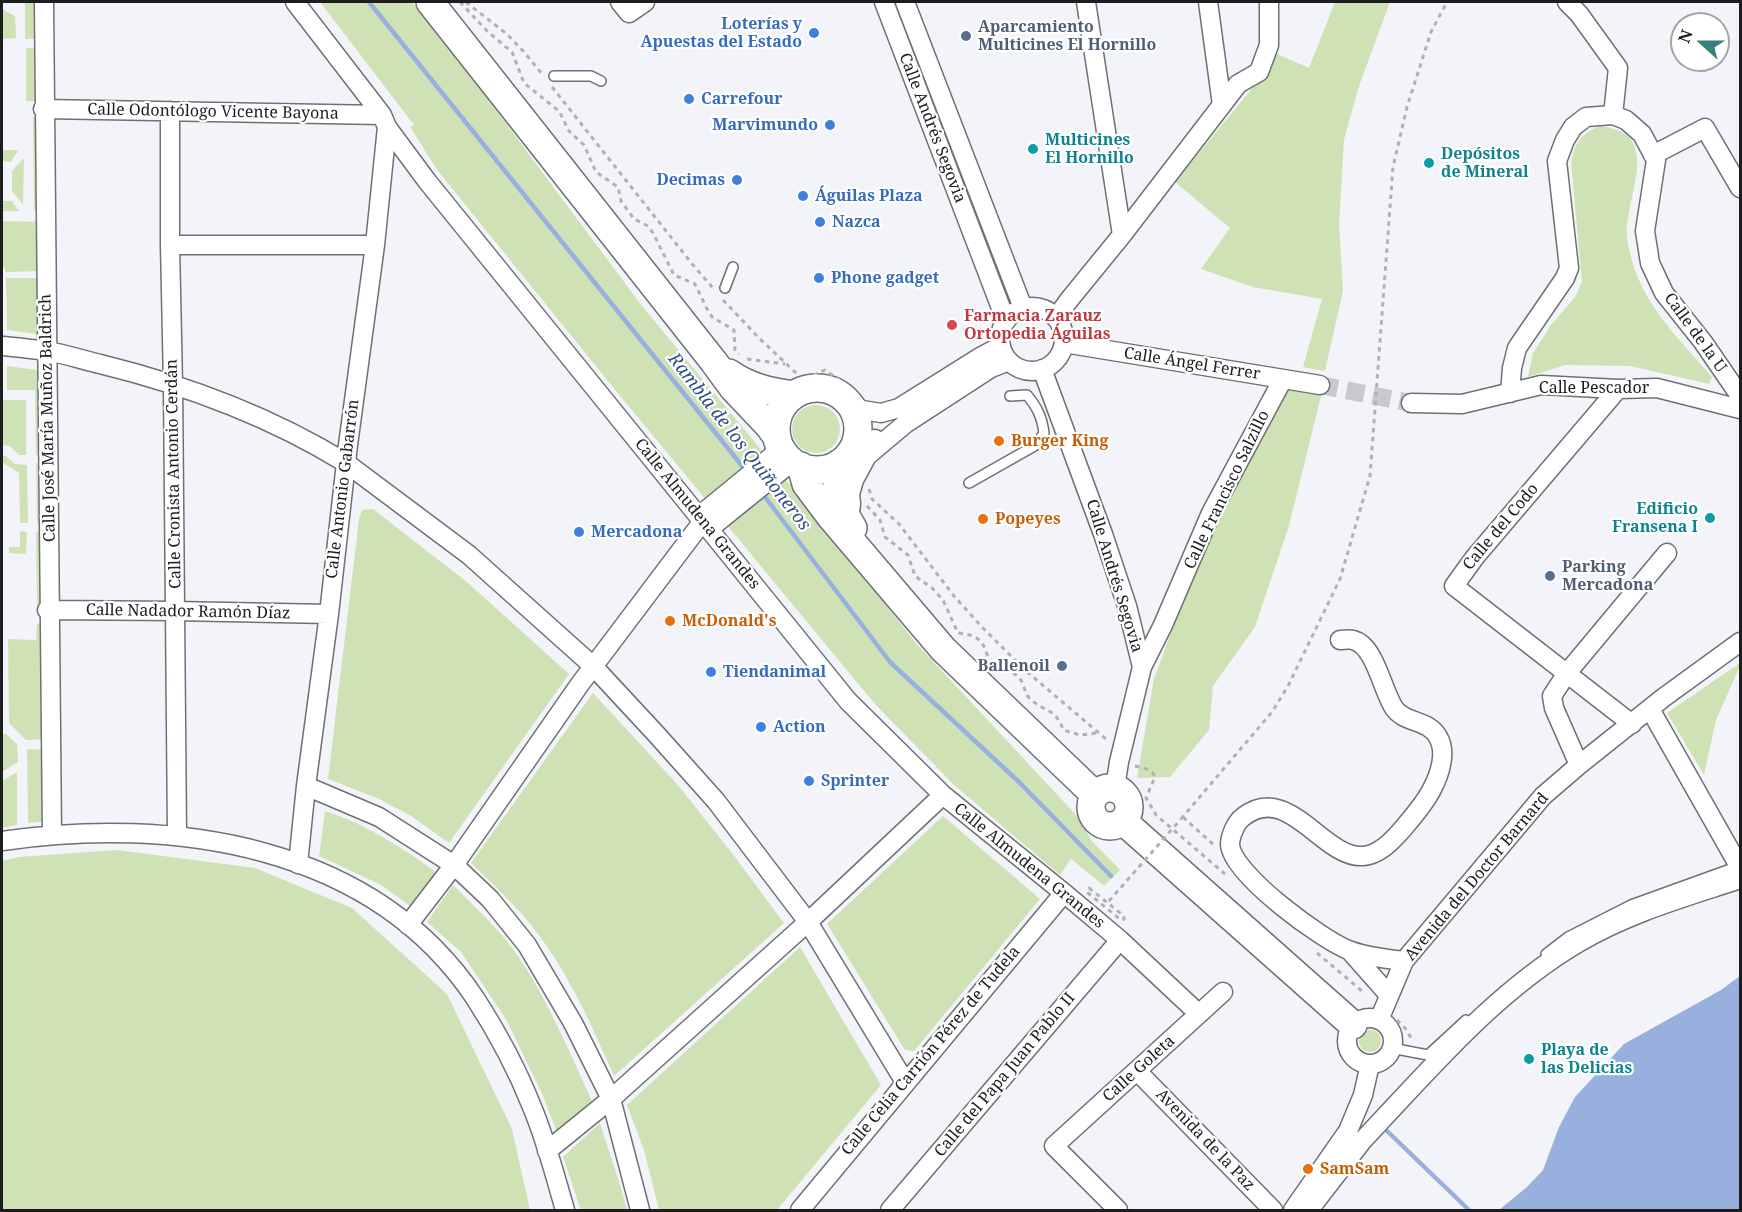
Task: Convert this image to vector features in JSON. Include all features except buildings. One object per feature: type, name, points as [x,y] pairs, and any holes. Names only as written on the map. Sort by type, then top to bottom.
[{"type":"main road","points":[[430,2],[733,388],[769,426],[806,484],[839,528],[943,649],[1105,792],[1091,803],[1095,819],[1106,826],[1123,821],[1353,1025]]},
{"type":"main road","points":[[714,362],[740,381],[760,390],[794,395]]},
{"type":"main road","points":[[810,389],[824,389],[840,395],[848,394],[857,428],[853,446],[842,460],[821,469],[813,469],[788,453],[776,425],[779,413],[786,402],[794,395],[810,389]]},
{"type":"main road","points":[[842,460],[837,492],[838,501],[857,512],[889,585]]},
{"type":"street","name":"Calle José María Muñoz Baldrich","points":[[44,2],[52,835]]},
{"type":"street","name":"Calle Almudena Grandes","points":[[295,2],[385,121],[427,181],[848,701],[943,795],[1120,940],[1199,1014]]},
{"type":"street","points":[[620,2],[629,13],[645,2]]},
{"type":"street","name":"Calle Andrés Segovia","points":[[884,2],[1006,321]]},
{"type":"street","name":"Calle Andrés Segovia","points":[[905,2],[1023,308]]},
{"type":"street","points":[[1086,2],[1122,235]]},
{"type":"street","points":[[1208,2],[1222,105]]},
{"type":"street","points":[[1056,318],[1238,84],[1259,72],[1269,45],[1269,2]]},
{"type":"street","points":[[1567,2],[1579,14],[1618,68],[1613,115]]},
{"type":"street","name":"Calle Odontólogo Vicente Bayona","points":[[45,109],[170,111],[385,121]]},
{"type":"street","name":"Calle Cronista Antonio Cerdán","points":[[170,111],[177,836]]},
{"type":"street","points":[[1510,393],[1512,368],[1517,348],[1565,278],[1569,268],[1557,160],[1573,127],[1586,117],[1613,115],[1626,120],[1642,134],[1653,155],[1705,128],[1740,188]]},
{"type":"street","name":"Calle Antonio Gabarrón","points":[[298,864],[346,463],[375,245],[385,121]]},
{"type":"street","name":"Calle de la U","points":[[1653,155],[1656,160],[1645,231],[1650,263],[1664,293],[1703,342],[1740,396]]},
{"type":"street","points":[[170,245],[375,245]]},
{"type":"street","points":[[1023,308],[1044,309],[1056,318],[1062,328],[1064,343],[1057,359],[1042,369],[1024,370],[1015,366],[1005,353],[1001,334],[1006,321],[1012,314],[1023,308]]},
{"type":"street","name":"Calle Ángel Ferrer","points":[[1064,343],[1320,386]]},
{"type":"street","points":[[2,346],[48,351],[173,384],[251,414],[346,463],[469,555],[593,666],[716,801],[808,921],[905,1082]]},
{"type":"street","points":[[848,394],[862,410],[881,413],[899,408],[982,356],[1005,353]]},
{"type":"street","points":[[857,512],[850,494],[859,468],[867,456],[905,424],[991,368],[1005,353]]},
{"type":"street","name":"Calle Andrés Segovia","points":[[1042,369],[1103,534],[1127,606],[1142,667],[1119,762],[1105,792]]},
{"type":"street","name":"Calle Francisco Salzillo","points":[[1142,667],[1163,625],[1211,513],[1283,379]]},
{"type":"street","name":"Calle Pescador","points":[[1411,403],[1462,404],[1541,385],[1618,389],[1658,388],[1740,409]]},
{"type":"street","name":"Calle del Codo","points":[[1618,389],[1475,557],[1454,586],[1632,724]]},
{"type":"street","points":[[842,460],[896,425],[905,424]]},
{"type":"street","points":[[408,925],[454,865],[593,666],[704,522],[758,479],[771,457],[788,453]]},
{"type":"street","points":[[1579,765],[1554,708],[1552,696],[1567,673],[1667,553]]},
{"type":"street","name":"Calle Nadador Ramón Díaz","points":[[49,610],[329,614]]},
{"type":"street","points":[[1340,640],[1353,640],[1371,654],[1386,695],[1396,711],[1405,718],[1433,729],[1437,734],[1442,754],[1439,772],[1432,790],[1411,820],[1391,842],[1378,852],[1363,856],[1350,855],[1288,813],[1271,807],[1254,810],[1241,818],[1233,831],[1230,845],[1237,859],[1253,879],[1299,920],[1350,951],[1380,959],[1404,961]]},
{"type":"street","name":"Avenida del Doctor Barnard","points":[[1379,1020],[1404,961],[1543,796],[1650,709],[1740,642]]},
{"type":"street","points":[[1310,1210],[1363,1140],[1473,1024],[1509,993],[1579,942],[1740,870],[1650,709]]},
{"type":"street","points":[[306,786],[379,817],[454,865],[490,899],[527,945],[573,1023],[611,1099],[640,1210]]},
{"type":"street","points":[[547,1151],[611,1099],[943,795]]},
{"type":"street","points":[[2,841],[52,835],[108,833],[177,836],[238,845],[330,876],[374,900],[408,925],[446,961],[474,997],[493,1028],[533,1107],[565,1210]]},
{"type":"street","name":"Calle Celia Carrión Pérez de Tudela","points":[[800,1210],[1064,893]]},
{"type":"street","name":"Calle del Papa Juan Pablo II","points":[[890,1210],[1120,940]]},
{"type":"street","points":[[1350,951],[1389,995]]},
{"type":"street","name":"Calle Goleta","points":[[1118,1210],[1054,1146],[1223,992]]},
{"type":"street","points":[[1366,1018],[1379,1020],[1387,1025],[1391,1033],[1391,1048],[1383,1059],[1370,1064],[1358,1060],[1349,1050],[1347,1037],[1353,1025],[1366,1018]]},
{"type":"street","points":[[1293,1210],[1347,1131],[1363,1095],[1370,1064]]},
{"type":"street","name":"Avenida de la Paz","points":[[1137,1071],[1273,1210]]},
{"type":"lane","points":[[550,77],[591,76],[601,81]]},
{"type":"lane","points":[[720,290],[733,267]]},
{"type":"lane","points":[[969,483],[1036,445],[1044,433],[1036,405],[1027,395],[1010,396]]},
{"type":"lane","points":[[1391,1048],[1428,1055],[1485,1002],[1568,937],[1630,905],[1740,870]]},
{"type":"path","points":[[460,2],[488,32],[512,52],[524,83],[559,111],[569,131],[584,145],[596,172],[618,187],[621,201],[634,219],[648,226],[653,233],[674,275],[695,284],[712,317],[734,330],[735,351],[744,358],[786,364]]},
{"type":"path","points":[[466,2],[508,35],[550,77]]},
{"type":"path","points":[[1108,902],[1272,712],[1288,686],[1340,579],[1370,476],[1393,167],[1407,107],[1431,32],[1447,2]]},
{"type":"path","points":[[552,87],[686,256],[720,290]]},
{"type":"path","points":[[723,300],[803,379],[825,370],[848,394]]},
{"type":"path","points":[[869,481],[872,499],[899,524],[960,604],[1026,671],[1106,739],[1106,753],[1119,762]]},
{"type":"path","points":[[857,512],[869,510],[880,520],[885,537],[908,555],[915,576],[932,588],[943,600],[958,633],[971,635],[981,642],[989,661],[999,669],[1015,674],[1023,682],[1028,698],[1053,713],[1061,722],[1063,730],[1080,735],[1097,733]]},
{"type":"path","points":[[1182,818],[1212,844]]},
{"type":"path","points":[[1088,889],[1093,890],[1108,902],[1124,916],[1124,919],[1121,920],[1113,914],[1088,893],[1088,889]]},
{"type":"green space","points":[[25,2],[42,2],[43,39],[25,39]]},
{"type":"green space","points":[[320,2],[412,2],[481,90],[642,306],[816,516],[915,642],[1078,817],[1092,841],[1120,870],[1104,886],[1071,859],[1060,875],[954,785],[874,703],[438,171],[410,127],[414,125]]},
{"type":"green space","points":[[1335,2],[1390,2],[1359,86],[1344,140],[1339,224],[1343,291],[1325,371],[1303,367],[1322,299],[1253,287],[1201,269],[1230,228],[1175,182],[1268,69],[1273,52],[1309,68]]},
{"type":"green space","points":[[2,9],[15,16],[16,38],[2,39]]},
{"type":"green space","points":[[26,48],[43,48],[43,101],[26,101]]},
{"type":"green space","points":[[33,117],[43,118],[44,211],[34,210]]},
{"type":"green space","points":[[1600,126],[1622,132],[1632,141],[1636,151],[1636,175],[1627,237],[1639,280],[1666,324],[1712,377],[1709,384],[1630,366],[1565,365],[1528,377],[1533,353],[1551,325],[1576,296],[1582,281],[1571,163],[1580,140],[1588,132]]},
{"type":"green space","points":[[2,150],[18,150],[11,162],[2,161]]},
{"type":"green space","points":[[24,158],[23,205],[12,191],[12,171]]},
{"type":"green space","points":[[2,201],[12,201],[19,211],[2,211]]},
{"type":"green space","points":[[2,221],[44,222],[44,271],[6,272],[2,264]]},
{"type":"green space","points":[[6,278],[44,278],[44,335],[7,330]]},
{"type":"green space","points":[[7,366],[46,371],[46,456],[36,455],[35,390],[7,390]]},
{"type":"green space","points":[[1289,386],[1322,392],[1289,526],[1255,627],[1213,686],[1209,730],[1170,777],[1137,778],[1154,679],[1196,564],[1223,503]]},
{"type":"green space","points":[[2,400],[26,400],[26,455],[19,455],[10,446],[2,445]]},
{"type":"green space","points":[[816,405],[833,412],[840,429],[833,446],[816,453],[799,446],[792,429],[799,412]]},
{"type":"green space","points":[[2,456],[6,456],[15,464],[27,465],[28,523],[20,523],[19,473],[2,462]]},
{"type":"green space","points":[[36,463],[46,463],[47,523],[37,523]]},
{"type":"green space","points":[[373,509],[467,582],[569,674],[449,843],[411,816],[379,799],[328,779],[359,519],[362,510]]},
{"type":"green space","points":[[20,531],[27,532],[26,554],[9,553],[9,547],[20,547]]},
{"type":"green space","points":[[47,531],[48,604],[37,604],[36,532]]},
{"type":"green space","points":[[47,623],[49,739],[26,740],[9,723],[8,639],[36,640],[37,624]]},
{"type":"green space","points":[[1740,663],[1716,720],[1704,775],[1667,713]]},
{"type":"green space","points":[[593,693],[677,784],[784,923],[614,1076],[575,992],[546,945],[520,912],[471,863]]},
{"type":"green space","points":[[2,734],[6,734],[17,744],[18,762],[2,772]]},
{"type":"green space","points":[[27,749],[50,750],[50,821],[28,823]]},
{"type":"green space","points":[[17,772],[17,825],[2,828],[2,781]]},
{"type":"green space","points":[[325,811],[355,822],[383,837],[436,872],[410,906],[381,885],[319,856]]},
{"type":"green space","points":[[943,816],[1040,899],[914,1051],[905,1050],[827,924]]},
{"type":"green space","points":[[117,850],[255,868],[352,908],[447,994],[512,1129],[530,1210],[2,1210],[2,861],[18,857]]},
{"type":"green space","points":[[453,885],[502,935],[527,970],[557,1025],[592,1101],[557,1133],[543,1096],[507,1021],[461,952],[427,922]]},
{"type":"green space","points":[[800,947],[881,1085],[777,1210],[659,1210],[644,1150],[627,1105]]},
{"type":"green space","points":[[1370,1030],[1378,1033],[1381,1041],[1378,1049],[1370,1052],[1362,1049],[1359,1041],[1362,1033]]},
{"type":"green space","points":[[600,1123],[627,1210],[581,1210],[563,1157]]},
{"type":"water","points":[[1740,976],[1740,1210],[1499,1210],[1527,1187],[1543,1170],[1559,1127],[1575,1097],[1624,1044],[1721,990]]},
{"type":"waterway","name":"Rambla de los Quiñoneros","points":[[369,2],[747,472]]},
{"type":"waterway","name":"Rambla de los Quiñoneros","points":[[762,493],[890,662],[1019,782],[1111,876]]},
{"type":"waterway","points":[[1386,1130],[1469,1210]]},
{"type":"tunnel","points":[[1320,385],[1411,403]]},
{"type":"place","name":"Loterías y Apuestas del Estado","points":[[814,33]]},
{"type":"place","name":"Aparcamiento Multicines El Hornillo","points":[[966,36]]},
{"type":"place","name":"Carrefour","points":[[689,99]]},
{"type":"place","name":"Marvimundo","points":[[830,125]]},
{"type":"place","name":"Multicines El Hornillo","points":[[1033,149]]},
{"type":"place","name":"Depósitos de Mineral","points":[[1429,163]]},
{"type":"place","name":"Decimas","points":[[737,180]]},
{"type":"place","name":"Águilas Plaza","points":[[803,196]]},
{"type":"place","name":"Nazca","points":[[820,222]]},
{"type":"place","name":"Phone gadget","points":[[819,278]]},
{"type":"place","name":"Farmacia Zarauz Ortopedia Águilas","points":[[952,325]]},
{"type":"place","name":"Burger King","points":[[999,441]]},
{"type":"place","name":"Edificio Fransena I","points":[[1710,518]]},
{"type":"place","name":"Popeyes","points":[[983,519]]},
{"type":"place","name":"Mercadona","points":[[579,532]]},
{"type":"place","name":"Parking Mercadona","points":[[1550,576]]},
{"type":"place","name":"McDonald's","points":[[670,621]]},
{"type":"place","name":"Ballenoil","points":[[1062,666]]},
{"type":"place","name":"Tiendanimal","points":[[711,672]]},
{"type":"place","name":"Action","points":[[761,727]]},
{"type":"place","name":"Sprinter","points":[[809,781]]},
{"type":"place","name":"Playa de las Delicias","points":[[1529,1059]]},
{"type":"place","name":"SamSam","points":[[1308,1169]]}]
